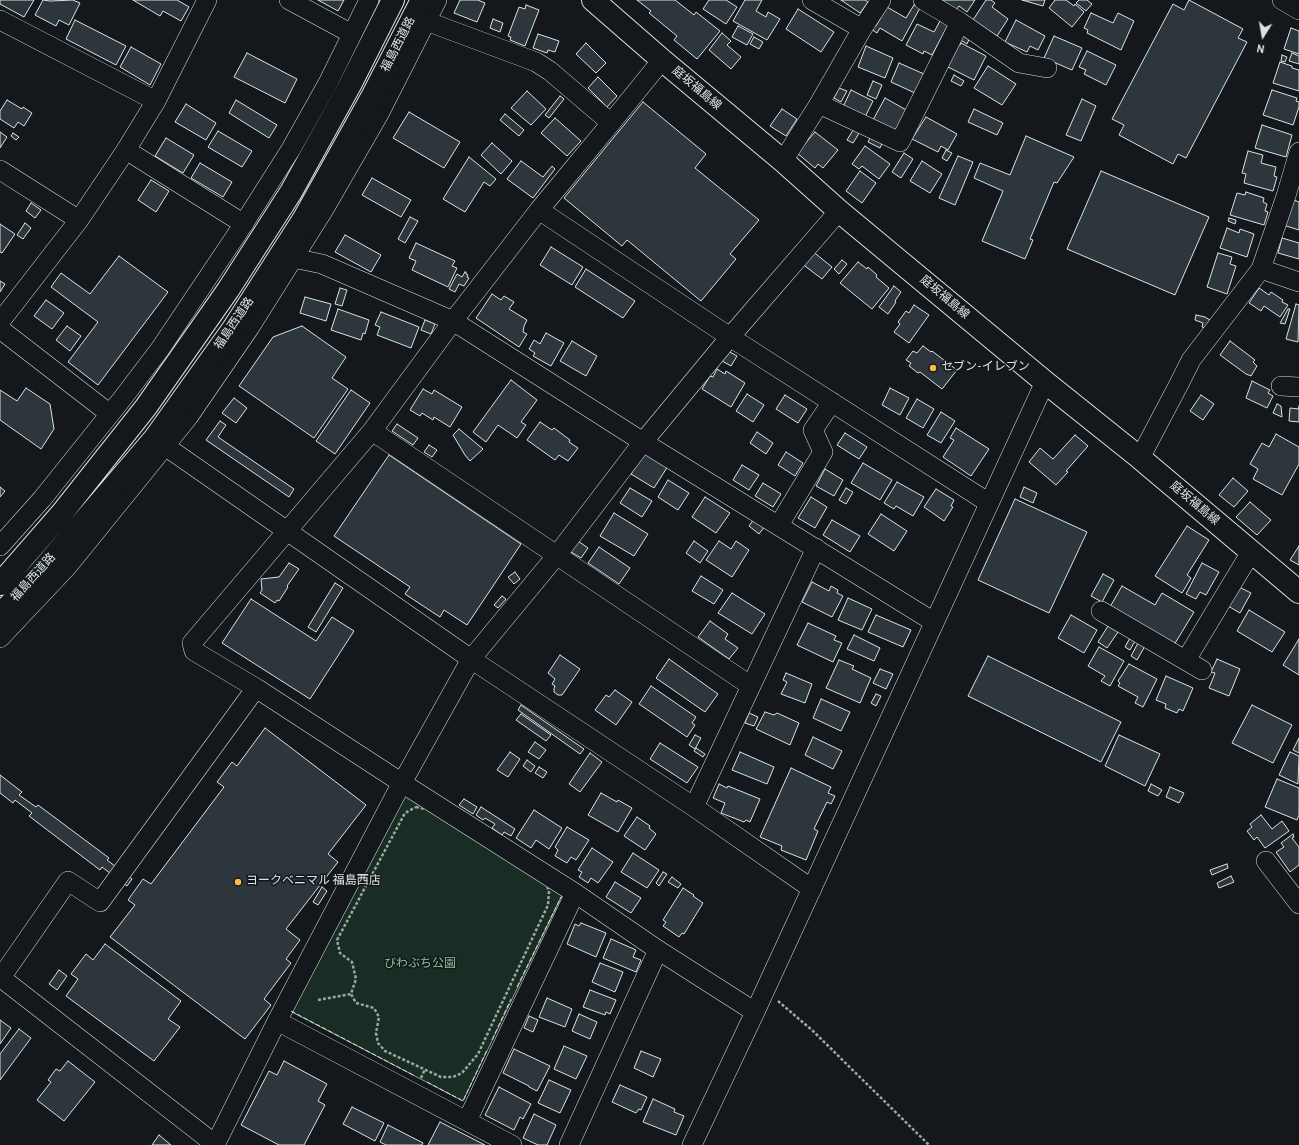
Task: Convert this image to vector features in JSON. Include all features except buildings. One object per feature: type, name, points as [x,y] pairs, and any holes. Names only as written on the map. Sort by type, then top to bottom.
[{"type":"main road","name":"福島西道路","points":[[0,584],[62,513],[146,408],[228,290],[291,192],[350,85],[393,0]]},
{"type":"main road","name":"庭坂福島線","points":[[592,0],[783,161],[839,211],[1045,382],[1140,458],[1299,592]]},
{"type":"main road","name":"福島西道路","points":[[0,615],[43,569],[154,438],[233,329],[303,220],[373,95],[424,10]]},
{"type":"street","points":[[0,322],[79,220],[126,150],[156,101],[208,0]]},
{"type":"street","points":[[289,0],[352,34]]},
{"type":"street","points":[[0,546],[42,499],[160,349],[244,224],[291,149],[328,83],[369,0]]},
{"type":"street","points":[[0,638],[67,567],[165,446],[189,416],[250,327],[323,211],[379,114],[424,10],[437,0]]},
{"type":"street","points":[[812,0],[862,29]]},
{"type":"street","points":[[783,161],[819,104],[862,29],[882,0]]},
{"type":"street","points":[[923,0],[960,22],[1019,63],[1047,68]]},
{"type":"street","points":[[1282,0],[1299,10]]},
{"type":"street","points":[[424,10],[536,62],[550,71],[611,123]]},
{"type":"street","points":[[0,20],[156,101]]},
{"type":"street","points":[[819,104],[900,142],[960,22]]},
{"type":"street","points":[[662,60],[539,210],[453,321],[372,431],[192,643],[194,651],[256,688],[575,893],[658,950],[755,1012]]},
{"type":"street","points":[[126,150],[244,224]]},
{"type":"street","points":[[1140,458],[1191,360],[1261,269],[1294,186],[1299,152]]},
{"type":"street","points":[[0,170],[79,220]]},
{"type":"street","points":[[539,210],[730,337],[989,503]]},
{"type":"street","points":[[256,688],[100,902],[68,881],[56,896],[0,978],[215,1145],[277,1021],[402,783],[471,659],[557,555],[643,442],[730,337],[839,211]]},
{"type":"street","points":[[293,258],[322,264],[453,321],[643,442],[934,622]]},
{"type":"street","points":[[1261,269],[1299,282]]},
{"type":"street","points":[[0,329],[110,414]]},
{"type":"street","points":[[692,1145],[766,990],[1045,382]]},
{"type":"street","points":[[778,525],[823,452],[813,430],[832,402]]},
{"type":"street","points":[[372,431],[751,686]]},
{"type":"street","points":[[165,446],[471,659],[812,889]]},
{"type":"street","points":[[694,808],[816,548]]},
{"type":"street","points":[[1101,611],[1194,665],[1251,552]]},
{"type":"street","points":[[1266,860],[1299,904]]},
{"type":"street","points":[[467,1120],[575,893]]},
{"type":"street","points":[[569,1145],[658,950]]},
{"type":"street","points":[[277,1021],[512,1145]]},
{"type":"path","points":[[416,807],[430,810],[546,883],[549,891],[548,906],[478,1054],[462,1073],[454,1078],[441,1077],[385,1051],[378,1043],[376,1033],[379,1017],[374,1008],[356,1003],[350,994],[356,980],[352,962],[340,953],[336,940],[405,813],[416,807]]},
{"type":"path","points":[[766,990],[813,1032],[929,1145]]},
{"type":"path","points":[[318,1000],[350,994]]},
{"type":"green space","name":"びわぶち公園","points":[[403,787],[565,889],[463,1101],[288,1010]]},
{"type":"fence","points":[[517,987],[561,897]]},
{"type":"fence","points":[[492,1040],[511,999]]},
{"type":"fence","points":[[291,1011],[415,1076]]},
{"type":"fence","points":[[427,1082],[463,1101],[487,1050]]},
{"type":"place","name":"セブン-イレブン","points":[[933,368]]},
{"type":"place","name":"ヨークベニマル 福島西店","points":[[238,882]]}]
